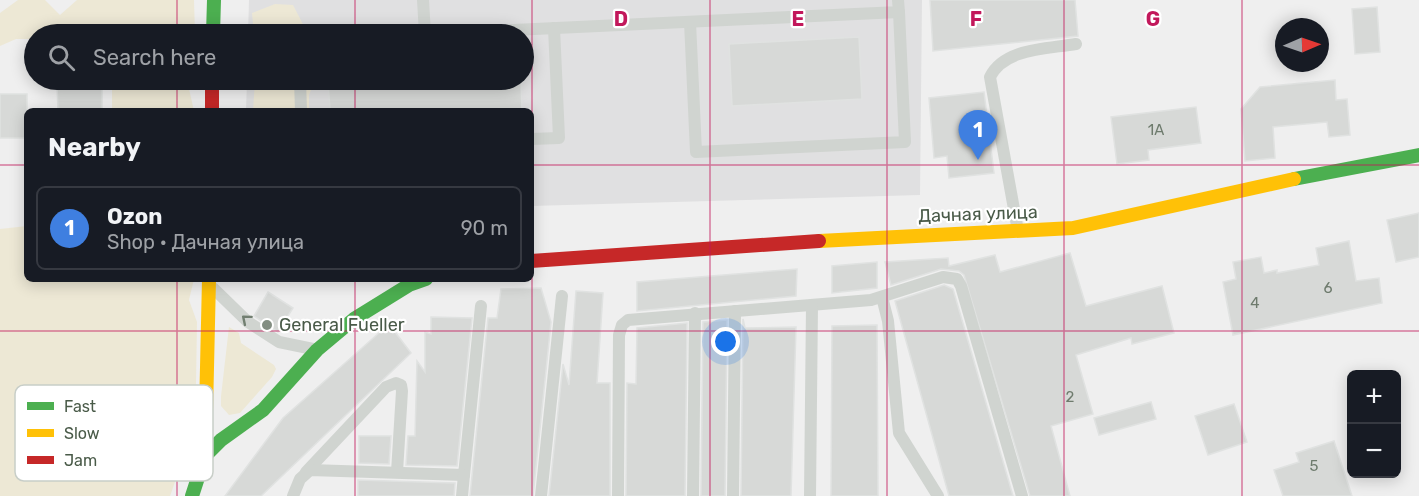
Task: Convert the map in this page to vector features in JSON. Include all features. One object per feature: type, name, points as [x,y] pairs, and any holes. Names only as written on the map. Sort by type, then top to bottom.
[{"type":"street","points":[[213,0],[213,24]]},
{"type":"street","points":[[212,90],[212,108]]},
{"type":"street","name":"Дачная улица","points":[[534,261],[905,235],[1073,228],[1299,178],[1419,155]]},
{"type":"street","points":[[207,385],[209,282]]},
{"type":"street","points":[[213,447],[263,410],[317,350],[354,319],[383,300],[420,282]]},
{"type":"street","points":[[192,496],[197,481]]},
{"type":"lane","points":[[423,0],[425,24]]},
{"type":"lane","points":[[534,29],[690,22],[898,6],[905,142],[696,152],[690,22]]},
{"type":"lane","points":[[534,139],[559,138],[554,28]]},
{"type":"lane","points":[[1018,232],[990,77],[994,68],[1010,57],[1076,44]]},
{"type":"lane","points":[[300,90],[301,108]]},
{"type":"lane","points":[[618,496],[619,335],[622,325],[634,318],[812,305],[882,297],[943,276],[957,279],[1022,496]]},
{"type":"lane","points":[[210,282],[248,322],[279,342],[317,350]]},
{"type":"lane","points":[[541,496],[562,296]]},
{"type":"lane","points":[[882,297],[888,321],[899,433],[938,496]]},
{"type":"lane","points":[[810,496],[812,305]]},
{"type":"lane","points":[[462,496],[481,306]]},
{"type":"lane","points":[[733,496],[735,310]]},
{"type":"lane","points":[[693,496],[695,313]]},
{"type":"lane","points":[[293,496],[300,479],[386,387],[396,383],[401,385],[402,391],[397,472]]},
{"type":"lane","points":[[300,479],[310,470],[326,469],[464,475]]},
{"type":"shaded area","points":[[18,0],[45,0],[60,15],[77,0],[194,0],[195,24],[24,24],[24,39],[16,39],[0,46],[0,13]]},
{"type":"shaded area","points":[[249,0],[922,0],[920,195],[534,206],[534,108],[246,108],[247,90],[534,90],[534,24],[248,24]]},
{"type":"shaded area","points":[[275,4],[293,5],[303,24],[253,24],[252,13]]},
{"type":"shaded area","points":[[112,90],[189,90],[193,108],[112,108]]},
{"type":"shaded area","points":[[254,90],[311,90],[309,108],[253,108]]},
{"type":"shaded area","points":[[24,226],[24,282],[193,282],[189,300],[197,322],[196,385],[15,385],[15,481],[175,481],[170,496],[0,496],[0,229]]},
{"type":"shaded area","points":[[229,327],[239,333],[241,343],[274,365],[276,369],[272,377],[240,413],[229,415],[221,406],[221,396]]},
{"type":"building","points":[[930,0],[1075,0],[1078,36],[933,51]]},
{"type":"building","points":[[1377,7],[1380,52],[1355,54],[1352,9]]},
{"type":"building","points":[[859,37],[862,99],[732,106],[729,44]]},
{"type":"building","points":[[1335,80],[1336,100],[1347,99],[1350,135],[1329,137],[1327,122],[1273,127],[1275,158],[1245,161],[1241,109],[1260,87]]},
{"type":"building","points":[[57,90],[102,90],[102,108],[58,108]]},
{"type":"building","points":[[329,90],[521,90],[522,108],[330,108]]},
{"type":"building","points":[[984,92],[994,173],[949,178],[947,156],[934,158],[929,98]]},
{"type":"building","points":[[0,94],[27,94],[27,108],[24,108],[24,138],[0,138]]},
{"type":"building","points":[[1196,107],[1201,143],[1148,150],[1149,160],[1117,164],[1111,117]]},
{"type":"building","points":[[1419,213],[1419,257],[1396,262],[1387,220]]},
{"type":"building","points":[[1349,241],[1356,281],[1379,278],[1382,303],[1233,335],[1223,282],[1236,279],[1233,262],[1261,257],[1264,273],[1277,270],[1277,273],[1319,265],[1316,248]]},
{"type":"building","points":[[1070,253],[1086,306],[1162,286],[1174,333],[1132,344],[1131,338],[1076,355],[1093,414],[1051,426],[1070,496],[1030,496],[964,275],[959,271],[941,269],[891,285],[885,262],[948,258],[949,266],[995,255],[1000,272]]},
{"type":"building","points":[[877,262],[877,288],[832,293],[832,266]]},
{"type":"building","points":[[797,269],[796,296],[637,311],[637,282]]},
{"type":"building","points":[[944,285],[953,289],[1013,496],[949,496],[895,301]]},
{"type":"building","points":[[541,288],[551,322],[533,496],[470,496],[488,318],[497,318],[501,289]]},
{"type":"building","points":[[576,291],[603,293],[597,383],[610,383],[610,496],[549,496],[563,364],[569,385]]},
{"type":"building","points":[[268,292],[293,308],[278,332],[254,316]]},
{"type":"building","points":[[431,317],[472,318],[457,466],[406,465],[408,436],[415,436],[417,361],[425,372],[425,332],[431,334]]},
{"type":"building","points":[[743,319],[745,328],[796,327],[791,496],[741,496]]},
{"type":"building","points":[[727,320],[725,496],[701,496],[703,322]]},
{"type":"building","points":[[687,323],[685,496],[626,496],[627,383],[636,384],[637,328]]},
{"type":"building","points":[[389,324],[411,353],[261,496],[225,496],[283,418]]},
{"type":"building","points":[[877,325],[878,496],[831,496],[832,326]]},
{"type":"building","points":[[1151,402],[1156,419],[1099,435],[1094,418]]},
{"type":"building","points":[[1234,404],[1247,442],[1208,455],[1195,416]]},
{"type":"building","points":[[359,436],[391,436],[389,464],[359,463]]},
{"type":"building","points":[[1334,441],[1352,496],[1283,496],[1274,470],[1299,462],[1296,453]]},
{"type":"building","points":[[358,480],[455,483],[454,496],[358,496]]},
{"type":"traffic: fast","points":[[213,24],[214,0]]},
{"type":"traffic: fast","points":[[1294,179],[1419,155]]},
{"type":"traffic: fast","points":[[213,448],[263,410],[317,350],[354,319],[418,282]]},
{"type":"traffic: fast","points":[[192,496],[197,481]]},
{"type":"traffic: slow","points":[[819,241],[1073,228],[1294,179]]},
{"type":"traffic: slow","points":[[207,385],[209,282]]},
{"type":"traffic: jam","points":[[212,90],[212,108]]},
{"type":"traffic: jam","points":[[534,261],[819,241]]},
{"type":"place","name":"Ozon","points":[[978,160]]},
{"type":"place","name":"General Fueller","points":[[267,325]]}]
